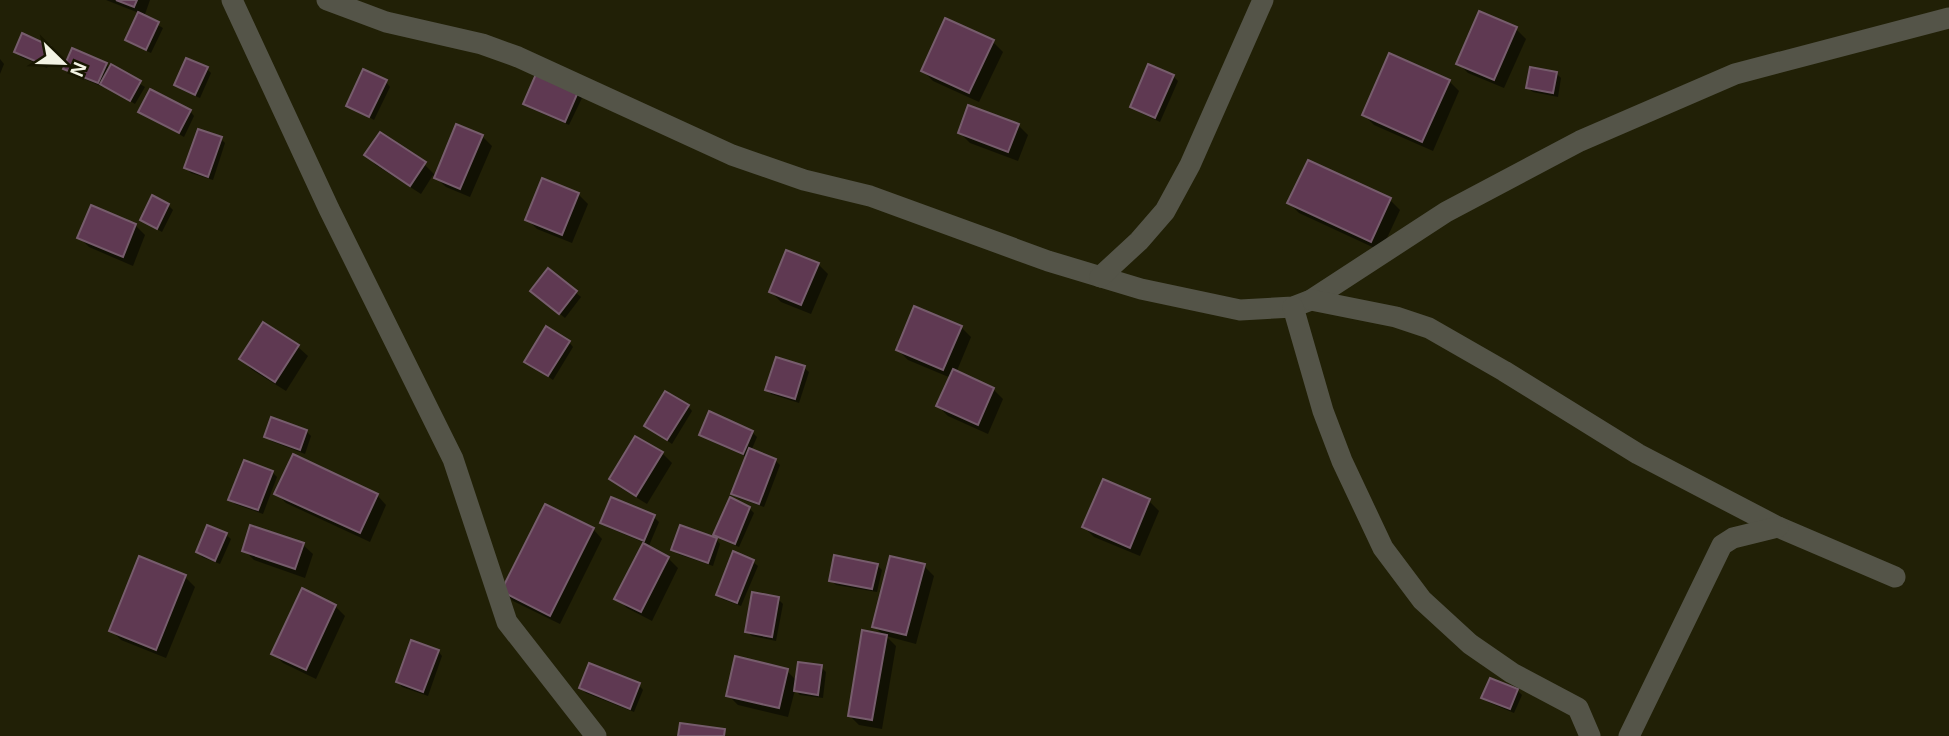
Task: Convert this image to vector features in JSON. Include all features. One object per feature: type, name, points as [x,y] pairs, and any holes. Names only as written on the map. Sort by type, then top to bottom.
[{"type":"street","points":[[232,0],[329,209],[453,459],[507,622],[596,736]]},
{"type":"street","points":[[327,0],[386,22],[482,44],[519,57],[732,155],[804,180],[870,196],[1048,261],[1100,277],[1240,310],[1302,304],[1396,317],[1429,328],[1638,454],[1778,527],[1895,578]]},
{"type":"street","points":[[1100,277],[1139,241],[1165,211],[1189,165],[1263,0]]},
{"type":"street","points":[[1302,304],[1446,212],[1580,141],[1735,74],[1949,18]]},
{"type":"street","points":[[1302,304],[1332,436],[1383,548],[1422,600],[1470,644],[1512,673],[1578,708],[1590,736]]},
{"type":"street","points":[[1629,736],[1722,545],[1733,538],[1778,527]]},
{"type":"building","points":[[116,0],[137,0],[134,7]]},
{"type":"building","points":[[1479,11],[1517,27],[1494,80],[1456,64]]},
{"type":"building","points":[[138,12],[159,22],[146,50],[125,40]]},
{"type":"building","points":[[945,18],[994,40],[969,93],[921,71]]},
{"type":"building","points":[[22,33],[50,46],[42,64],[14,52]]},
{"type":"building","points":[[72,48],[107,63],[98,83],[63,69]]},
{"type":"building","points":[[1389,53],[1450,80],[1422,142],[1362,115]]},
{"type":"building","points":[[186,58],[208,67],[195,95],[174,85]]},
{"type":"building","points":[[111,64],[141,81],[130,101],[100,84]]},
{"type":"building","points":[[1148,64],[1174,75],[1155,118],[1130,107]]},
{"type":"building","points":[[1530,67],[1557,72],[1553,93],[1526,88]]},
{"type":"building","points":[[363,69],[387,80],[369,117],[346,106]]},
{"type":"building","points":[[536,74],[578,92],[565,122],[523,104]]},
{"type":"building","points":[[150,89],[191,110],[179,133],[138,112]]},
{"type":"building","points":[[968,105],[1019,124],[1008,152],[958,133]]},
{"type":"building","points":[[456,124],[483,135],[460,189],[434,178]]},
{"type":"building","points":[[198,129],[222,137],[208,177],[184,168]]},
{"type":"building","points":[[380,132],[426,162],[410,186],[364,155]]},
{"type":"building","points":[[1308,160],[1391,198],[1371,242],[1287,203]]},
{"type":"building","points":[[542,178],[579,193],[562,235],[525,220]]},
{"type":"building","points":[[152,195],[169,204],[157,229],[140,220]]},
{"type":"building","points":[[91,205],[136,224],[123,257],[77,238]]},
{"type":"building","points":[[786,250],[819,263],[801,305],[769,292]]},
{"type":"building","points":[[548,268],[577,291],[559,314],[530,291]]},
{"type":"building","points":[[914,306],[962,326],[943,370],[896,350]]},
{"type":"building","points":[[263,322],[299,345],[275,382],[239,359]]},
{"type":"building","points":[[546,326],[570,341],[548,376],[524,362]]},
{"type":"building","points":[[776,357],[805,366],[795,399],[765,390]]},
{"type":"building","points":[[953,369],[994,388],[978,425],[936,406]]},
{"type":"building","points":[[665,391],[689,405],[667,440],[644,426]]},
{"type":"building","points":[[709,411],[753,431],[743,454],[699,435]]},
{"type":"building","points":[[271,417],[307,430],[300,450],[264,437]]},
{"type":"building","points":[[635,436],[663,452],[636,496],[609,479]]},
{"type":"building","points":[[749,448],[776,459],[759,504],[731,494]]},
{"type":"building","points":[[293,454],[378,494],[360,533],[274,494]]},
{"type":"building","points":[[244,460],[273,471],[258,510],[228,500]]},
{"type":"building","points":[[1103,479],[1150,499],[1130,548],[1082,527]]},
{"type":"building","points":[[611,497],[655,515],[644,541],[600,523]]},
{"type":"building","points":[[730,497],[750,507],[735,544],[713,535]]},
{"type":"building","points":[[545,504],[594,528],[550,616],[501,591]]},
{"type":"building","points":[[207,525],[227,533],[215,561],[196,552]]},
{"type":"building","points":[[250,525],[304,543],[295,569],[242,551]]},
{"type":"building","points":[[680,525],[717,538],[708,563],[671,550]]},
{"type":"building","points":[[643,543],[669,557],[641,612],[614,599]]},
{"type":"building","points":[[733,551],[754,560],[737,603],[716,595]]},
{"type":"building","points":[[834,555],[878,564],[872,589],[829,581]]},
{"type":"building","points":[[139,556],[186,575],[156,650],[109,631]]},
{"type":"building","points":[[890,556],[925,564],[906,635],[872,627]]},
{"type":"building","points":[[302,588],[336,605],[306,670],[271,654]]},
{"type":"building","points":[[752,592],[779,597],[772,637],[745,632]]},
{"type":"building","points":[[862,630],[887,635],[872,720],[848,716]]},
{"type":"building","points":[[411,640],[439,650],[423,692],[396,682]]},
{"type":"building","points":[[735,656],[788,669],[779,708],[726,696]]},
{"type":"building","points":[[798,662],[822,665],[818,695],[794,691]]},
{"type":"building","points":[[589,663],[640,683],[630,709],[579,688]]},
{"type":"building","points":[[1490,678],[1518,689],[1510,709],[1481,698]]},
{"type":"building","points":[[680,723],[725,729],[724,736],[678,736]]}]
